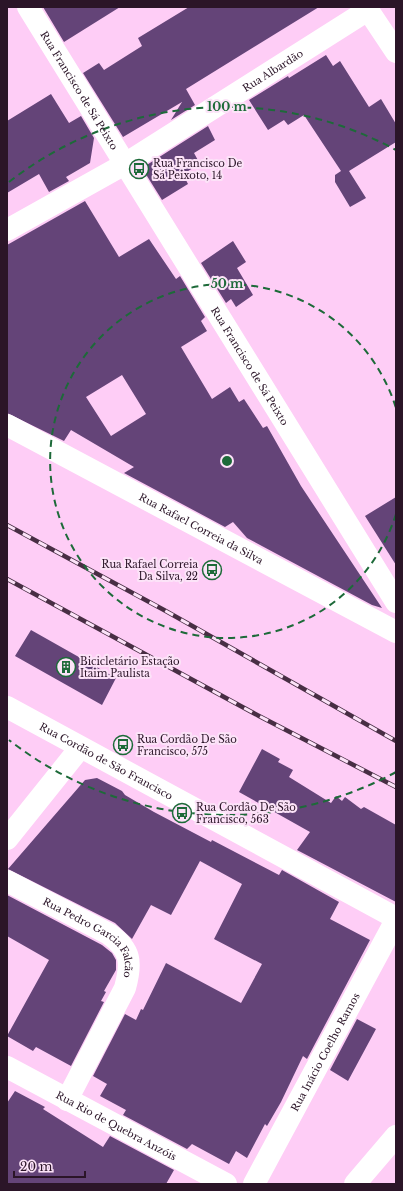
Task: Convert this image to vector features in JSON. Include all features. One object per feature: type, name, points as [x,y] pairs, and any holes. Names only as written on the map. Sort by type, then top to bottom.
[{"type":"street","name":"Rua Francisco de Sá Peixto","points":[[28,7],[396,602]]},
{"type":"street","name":"Rua Albardão","points":[[7,230],[125,164],[369,8]]},
{"type":"street","points":[[369,8],[396,52]]},
{"type":"street","name":"Rua Rafael Correia da Silva","points":[[7,425],[396,632]]},
{"type":"street","name":"Rua Cordão de São Francisco","points":[[7,708],[396,919]]},
{"type":"street","points":[[7,839],[80,748]]},
{"type":"street","name":"Rua Pedro Garcia Falcão","points":[[7,881],[109,934],[120,942],[128,954],[128,977],[125,988],[67,1100]]},
{"type":"street","name":"Rua Inácio Coelho Ramos","points":[[254,1184],[396,919]]},
{"type":"street","name":"Rua Rio de Quebra Anzóis","points":[[7,1066],[67,1100],[226,1184]]},
{"type":"street","points":[[355,1184],[396,1136]]},
{"type":"building","points":[[43,7],[120,7],[64,42]]},
{"type":"building","points":[[189,7],[319,7],[186,89],[195,105],[171,120],[182,102],[123,137],[83,73],[99,63],[104,70],[142,46],[138,38]]},
{"type":"building","points":[[326,55],[333,66],[340,61],[369,107],[381,99],[396,124],[396,142],[349,171],[366,198],[350,207],[335,182],[335,175],[341,171],[304,115],[288,125],[284,120],[268,130],[249,100]]},
{"type":"building","points":[[51,94],[69,123],[81,116],[94,138],[90,163],[66,177],[69,181],[49,192],[39,174],[7,193],[7,121]]},
{"type":"building","points":[[208,126],[215,140],[194,153],[200,164],[183,174],[188,184],[162,200],[142,168]]},
{"type":"building","points":[[85,201],[119,257],[149,239],[176,279],[180,276],[205,317],[201,321],[207,331],[181,347],[212,399],[230,387],[239,402],[244,399],[263,428],[267,426],[301,486],[382,608],[372,605],[247,538],[233,522],[225,527],[124,473],[134,467],[71,430],[64,441],[7,413],[7,245]],"holes":[[[122,375],[146,414],[111,436],[86,397]]]},
{"type":"building","points":[[233,241],[246,262],[237,268],[253,295],[236,307],[231,299],[226,303],[201,263]]},
{"type":"building","points":[[396,497],[396,565],[365,516]]},
{"type":"building","name":"Bicicletário Estação Itaim Paulista","points":[[31,630],[116,678],[102,705],[15,656]]},
{"type":"building","points":[[262,749],[280,759],[278,762],[293,770],[289,777],[331,803],[336,796],[342,801],[345,797],[361,809],[364,807],[396,825],[396,902],[297,850],[310,832],[239,792]]},
{"type":"building","points":[[97,778],[122,791],[125,795],[154,812],[211,842],[212,840],[279,875],[282,870],[339,902],[330,919],[370,940],[307,1059],[303,1056],[281,1102],[267,1126],[265,1124],[247,1158],[236,1151],[229,1164],[192,1144],[187,1149],[123,1115],[126,1110],[100,1096],[107,1084],[93,1076],[125,1014],[136,1020],[141,1009],[143,1010],[166,963],[241,1003],[262,964],[214,939],[242,884],[200,861],[171,915],[151,905],[132,939],[115,923],[8,869],[85,780]]},
{"type":"building","points":[[7,895],[102,945],[112,953],[116,960],[116,970],[104,991],[106,992],[101,1001],[104,1002],[71,1066],[36,1047],[33,1051],[7,1036],[49,960],[7,936]]},
{"type":"building","points":[[357,1019],[376,1029],[348,1081],[330,1070]]},
{"type":"building","points":[[15,1091],[45,1107],[43,1109],[103,1147],[110,1136],[174,1170],[166,1184],[7,1184],[7,1103]]},
{"type":"railway","points":[[7,525],[164,610],[396,741]]},
{"type":"railway","points":[[7,579],[259,716],[396,787]]},
{"type":"place","name":"Rua Francisco De Sá Peixoto, 14","points":[[139,169]]},
{"type":"place","name":"Rua Rafael Correia Da Silva, 22","points":[[212,570]]},
{"type":"place","name":"Bicicletário Estação Itaim Paulista","points":[[66,667]]},
{"type":"place","name":"Rua Cordão De São Francisco, 575","points":[[123,745]]},
{"type":"place","name":"Rua Cordão De São Francisco, 563","points":[[182,813]]}]
